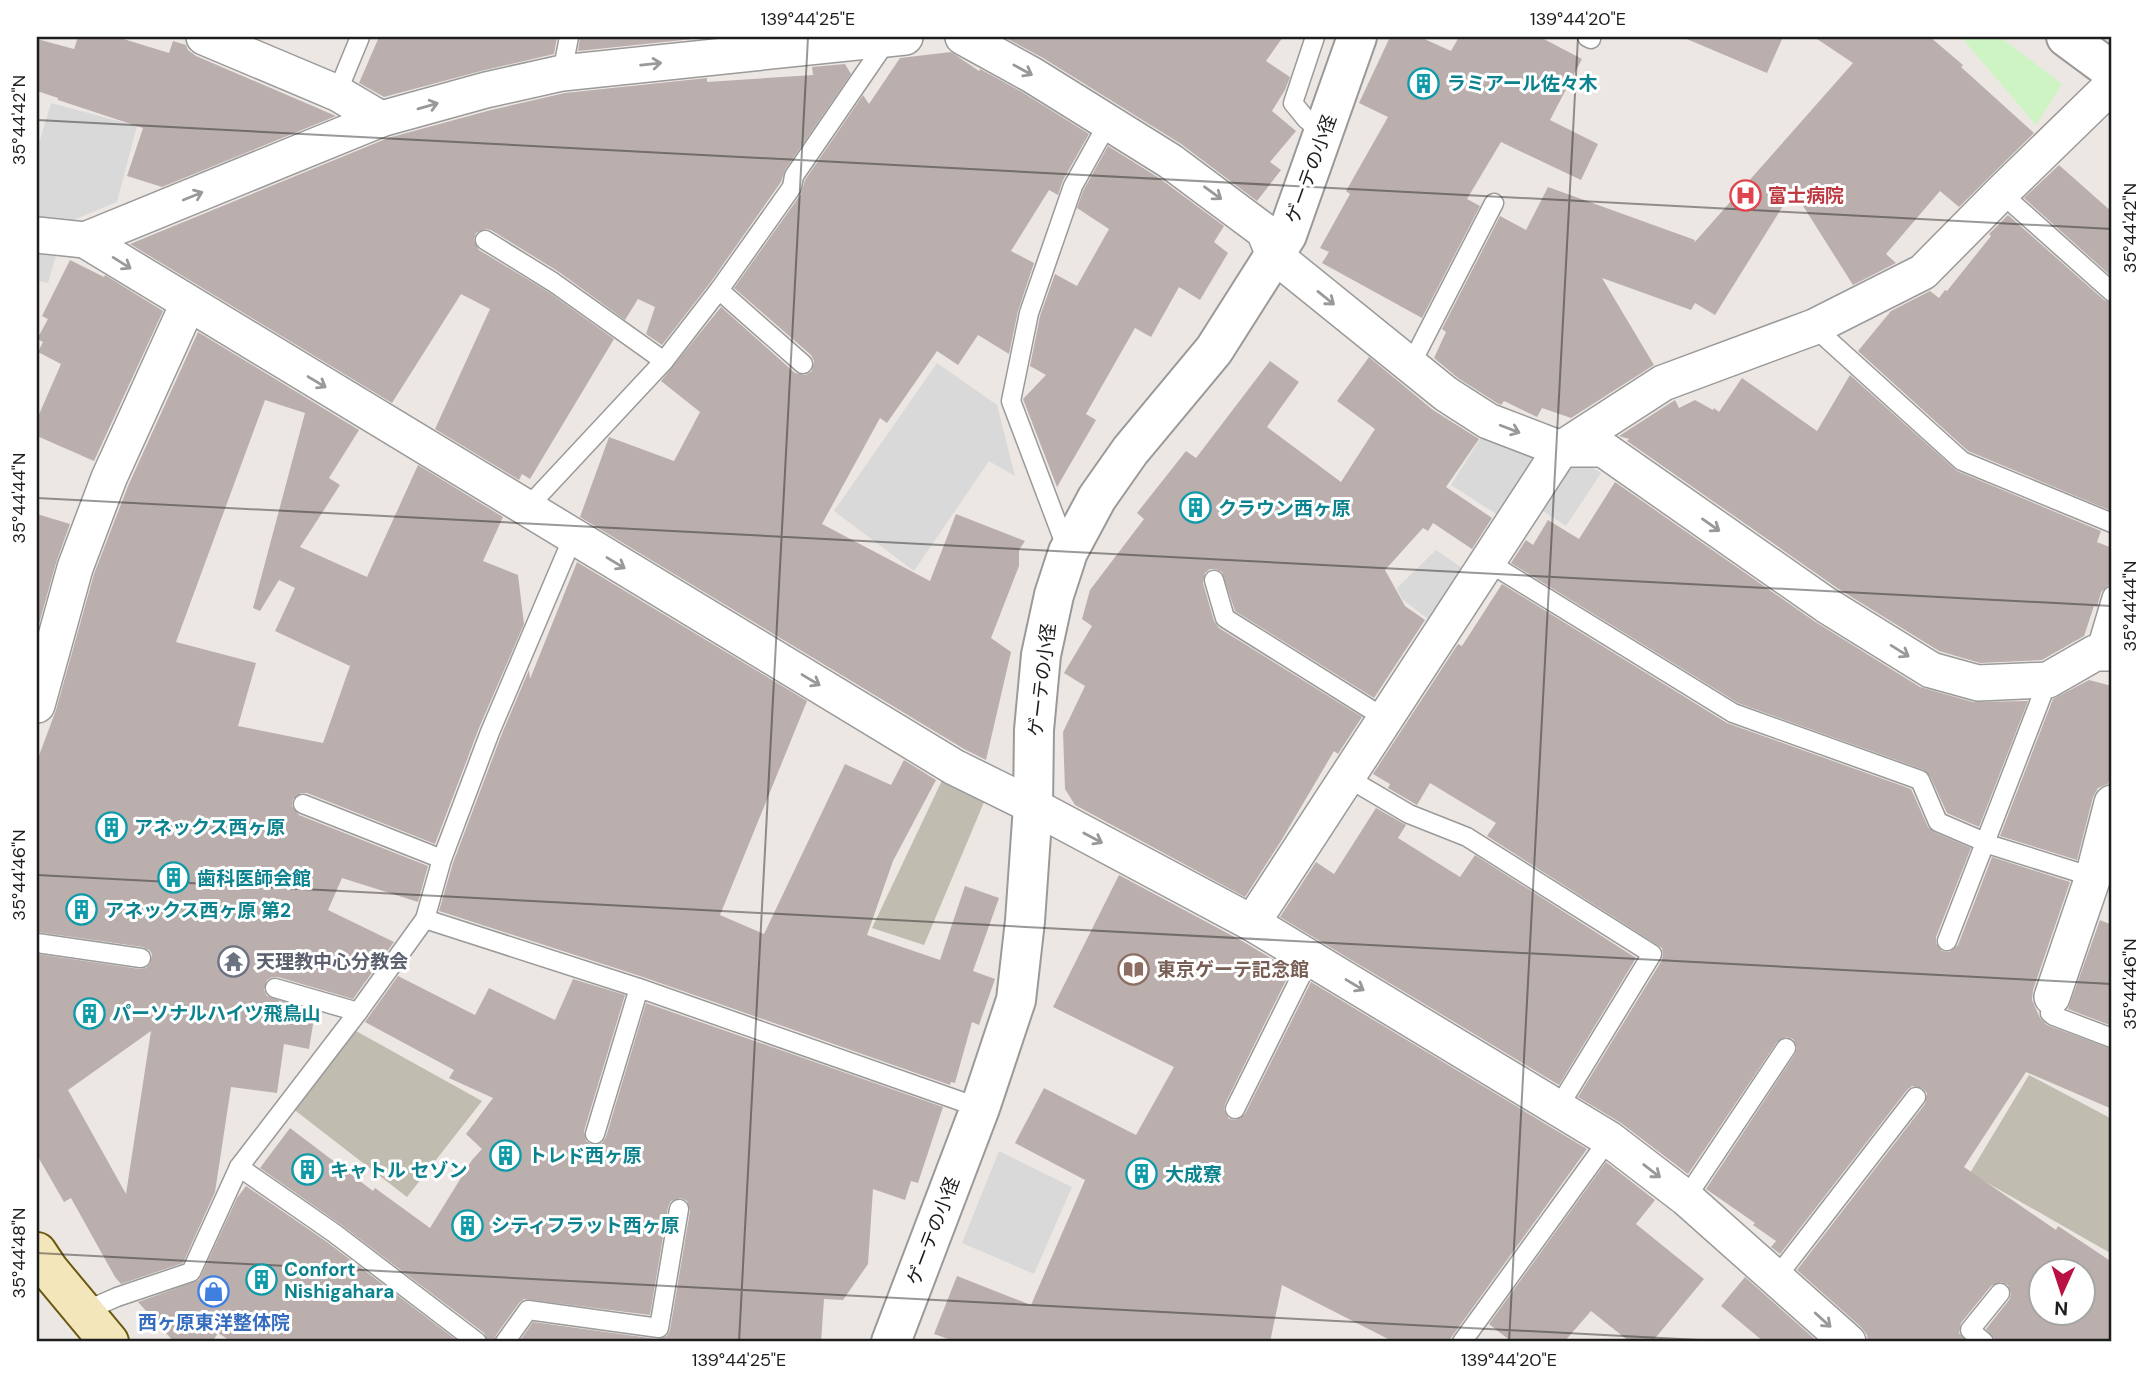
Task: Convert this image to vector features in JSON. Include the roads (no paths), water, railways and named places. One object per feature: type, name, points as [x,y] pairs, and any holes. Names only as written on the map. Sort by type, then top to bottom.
[{"type":"main road","points":[[37,1252],[109,1342]]},
{"type":"street","points":[[204,37],[337,93],[381,120]]},
{"type":"street","points":[[963,37],[1032,75],[1170,162],[1264,231],[1273,255],[1446,394],[1488,421],[1561,449],[1603,449],[1826,605],[1931,670],[1978,683],[2048,680],[2104,653]]},
{"type":"street","name":"ゲーテの小径","points":[[897,1340],[1016,1000],[1025,921],[1033,806],[1034,730],[1041,654],[1054,595],[1068,552],[1097,498],[1130,451],[1214,350],[1287,235],[1357,37]]},
{"type":"street","points":[[2066,37],[2112,71]]},
{"type":"street","points":[[85,240],[381,120],[485,90],[562,73],[896,38]]},
{"type":"street","points":[[1252,923],[1561,449],[1663,383],[1814,327],[1923,272],[2112,85]]},
{"type":"street","points":[[37,234],[85,240],[954,767],[1252,923],[1609,1139],[1686,1198],[1848,1342]]},
{"type":"street","points":[[37,705],[75,568],[109,478],[188,304]]},
{"type":"street","points":[[2052,996],[2093,877],[2112,803]]},
{"type":"lane","points":[[337,93],[360,37]]},
{"type":"lane","points":[[562,73],[569,37]]},
{"type":"lane","points":[[1315,37],[1293,103],[1306,119],[1324,134]]},
{"type":"lane","points":[[526,509],[664,361],[719,290],[792,187],[794,176],[896,38]]},
{"type":"lane","points":[[1068,552],[1011,401],[1029,313],[1073,186],[1108,123]]},
{"type":"lane","points":[[2001,193],[2112,292]]},
{"type":"lane","points":[[1410,366],[1493,203]]},
{"type":"lane","points":[[485,240],[553,282],[664,361]]},
{"type":"lane","points":[[719,290],[803,364]]},
{"type":"lane","points":[[1814,327],[1962,461],[2112,523]]},
{"type":"lane","points":[[83,1312],[117,1297],[191,1272],[239,1167],[358,1012],[425,919],[442,859],[489,732],[573,537]]},
{"type":"lane","points":[[1488,562],[1734,713],[1920,780],[1938,822],[1984,841],[2093,877]]},
{"type":"lane","points":[[1214,580],[1224,618],[1386,719]]},
{"type":"lane","points":[[2104,653],[2112,596]]},
{"type":"lane","points":[[1947,941],[2048,680]]},
{"type":"lane","points":[[1348,778],[1409,814],[1467,837],[1651,954],[1558,1108]]},
{"type":"lane","points":[[303,804],[442,859]]},
{"type":"lane","points":[[425,919],[639,988],[980,1108]]},
{"type":"lane","points":[[37,943],[141,958]]},
{"type":"lane","points":[[1235,1110],[1310,958]]},
{"type":"lane","points":[[275,988],[358,1012]]},
{"type":"lane","points":[[595,1134],[639,988]]},
{"type":"lane","points":[[2052,996],[2050,1013],[2054,1016],[2112,1038]]},
{"type":"lane","points":[[1686,1198],[1786,1048]]},
{"type":"lane","points":[[1776,1278],[1916,1097]]},
{"type":"lane","points":[[1462,1342],[1609,1139]]},
{"type":"lane","points":[[239,1167],[334,1233],[477,1342]]},
{"type":"lane","points":[[505,1342],[528,1310],[658,1335],[678,1209]]},
{"type":"lane","points":[[1984,1342],[1970,1329],[2000,1293]]},
{"type":"place","name":"ラミアール佐々木","points":[[1424,83]]},
{"type":"place","name":"富士病院","points":[[1745,195]]},
{"type":"place","name":"クラウン西ヶ原","points":[[1195,508]]},
{"type":"place","name":"アネックス西ヶ原","points":[[111,827]]},
{"type":"place","name":"歯科医師会館","points":[[174,878]]},
{"type":"place","name":"アネックス西ヶ原 第2","points":[[82,910]]},
{"type":"place","name":"天理教中心分教会","points":[[233,961]]},
{"type":"place","name":"東京ゲーテ記念館","points":[[1134,969]]},
{"type":"place","name":"パーソナルハイツ飛鳥山","points":[[89,1013]]},
{"type":"place","name":"トレド西ヶ原","points":[[505,1155]]},
{"type":"place","name":"キャトル セゾン","points":[[307,1170]]},
{"type":"place","name":"大成寮","points":[[1142,1174]]},
{"type":"place","name":"シティフラット西ヶ原","points":[[468,1225]]},
{"type":"place","name":"Confort Nishigahara","points":[[261,1280]]},
{"type":"place","name":"西ヶ原東洋整体院","points":[[214,1291]]}]
